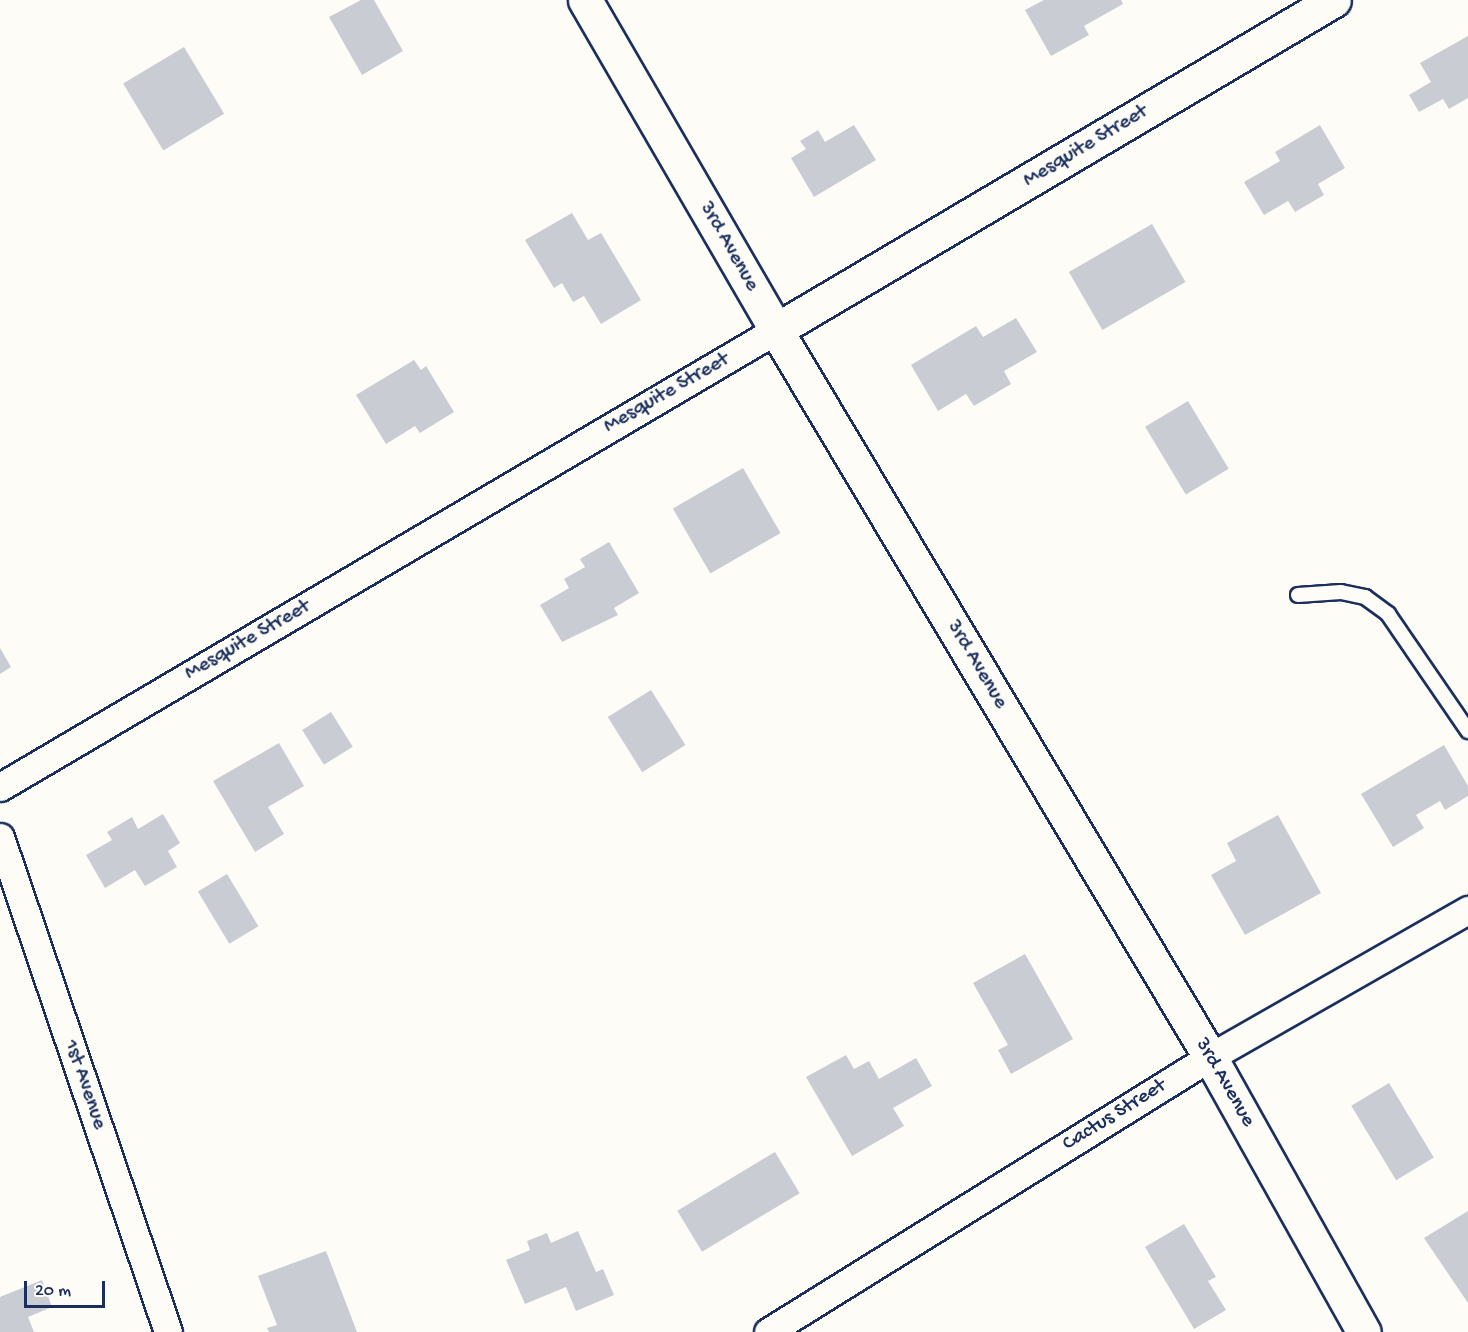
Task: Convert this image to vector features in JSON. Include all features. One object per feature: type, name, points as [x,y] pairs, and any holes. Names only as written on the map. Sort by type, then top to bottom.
[{"type":"street","name":"3rd Avenue","points":[[585,0],[776,330],[1210,1057],[1364,1332]]},
{"type":"street","name":"Mesquite Street","points":[[0,787],[1334,0]]},
{"type":"street","name":"1st Avenue","points":[[0,837],[168,1332]]},
{"type":"street","name":"Cactus Street","points":[[768,1332],[1210,1057],[1468,910]]},
{"type":"lane","points":[[1298,595],[1341,592],[1365,597],[1388,614],[1468,731]]},
{"type":"building","points":[[361,0],[374,0],[403,51],[362,75],[329,17]]},
{"type":"building","points":[[1044,0],[1121,0],[1123,4],[1084,26],[1089,35],[1051,56],[1025,10]]},
{"type":"building","points":[[1468,36],[1468,98],[1449,109],[1443,99],[1419,112],[1409,95],[1431,82],[1420,63]]},
{"type":"building","points":[[184,47],[224,114],[163,150],[123,84]]},
{"type":"building","points":[[854,125],[876,160],[814,197],[791,158],[806,149],[800,141],[818,130],[825,142]]},
{"type":"building","points":[[1320,125],[1345,168],[1318,184],[1324,195],[1295,212],[1288,201],[1264,215],[1244,182],[1280,161],[1275,152]]},
{"type":"building","points":[[572,213],[588,240],[601,233],[641,300],[601,324],[584,296],[573,302],[562,283],[554,288],[525,240]]},
{"type":"building","points":[[1152,224],[1186,282],[1102,330],[1069,272]]},
{"type":"building","points":[[1016,318],[1037,352],[1004,371],[1011,384],[974,406],[966,394],[938,411],[911,365],[976,326],[983,337]]},
{"type":"building","points":[[414,360],[421,370],[426,366],[454,412],[420,433],[415,426],[386,444],[356,395]]},
{"type":"building","points":[[1188,401],[1229,469],[1186,494],[1145,427]]},
{"type":"building","points":[[743,468],[780,533],[710,573],[673,508]]},
{"type":"building","points":[[609,542],[639,593],[614,608],[618,615],[562,642],[540,605],[569,588],[564,579],[585,567],[580,559]]},
{"type":"building","points":[[0,648],[11,667],[0,674]]},
{"type":"building","points":[[651,690],[685,745],[642,772],[608,717]]},
{"type":"building","points":[[331,712],[353,747],[324,765],[302,730]]},
{"type":"building","points":[[279,743],[304,786],[268,807],[284,834],[255,852],[213,781]]},
{"type":"building","points":[[1444,745],[1468,786],[1468,796],[1445,810],[1440,801],[1416,815],[1424,828],[1393,847],[1361,794]]},
{"type":"building","points":[[163,814],[180,843],[168,851],[177,867],[145,886],[135,870],[105,888],[86,855],[112,840],[107,832],[132,817],[138,829]]},
{"type":"building","points":[[1278,815],[1321,893],[1245,935],[1211,875],[1236,861],[1227,843]]},
{"type":"building","points":[[227,874],[258,926],[229,944],[198,892]]},
{"type":"building","points":[[1025,954],[1073,1039],[1011,1074],[998,1050],[1008,1045],[973,983]]},
{"type":"building","points":[[846,1055],[854,1069],[869,1061],[879,1079],[916,1058],[932,1086],[893,1108],[904,1126],[852,1156],[806,1077]]},
{"type":"building","points":[[1389,1083],[1434,1158],[1396,1180],[1351,1106]]},
{"type":"building","points":[[775,1152],[800,1193],[702,1252],[677,1211]]},
{"type":"building","points":[[1468,1211],[1468,1303],[1424,1238]]},
{"type":"building","points":[[1184,1224],[1216,1277],[1208,1281],[1226,1310],[1194,1329],[1145,1247]]},
{"type":"building","points":[[578,1231],[596,1272],[603,1269],[614,1295],[576,1311],[566,1287],[525,1304],[506,1260],[530,1250],[527,1241],[547,1233],[551,1243]]},
{"type":"building","points":[[326,1251],[357,1332],[269,1332],[267,1328],[277,1325],[258,1276]]},
{"type":"building","points":[[42,1280],[52,1307],[28,1317],[34,1332],[0,1332],[0,1297]]}]
